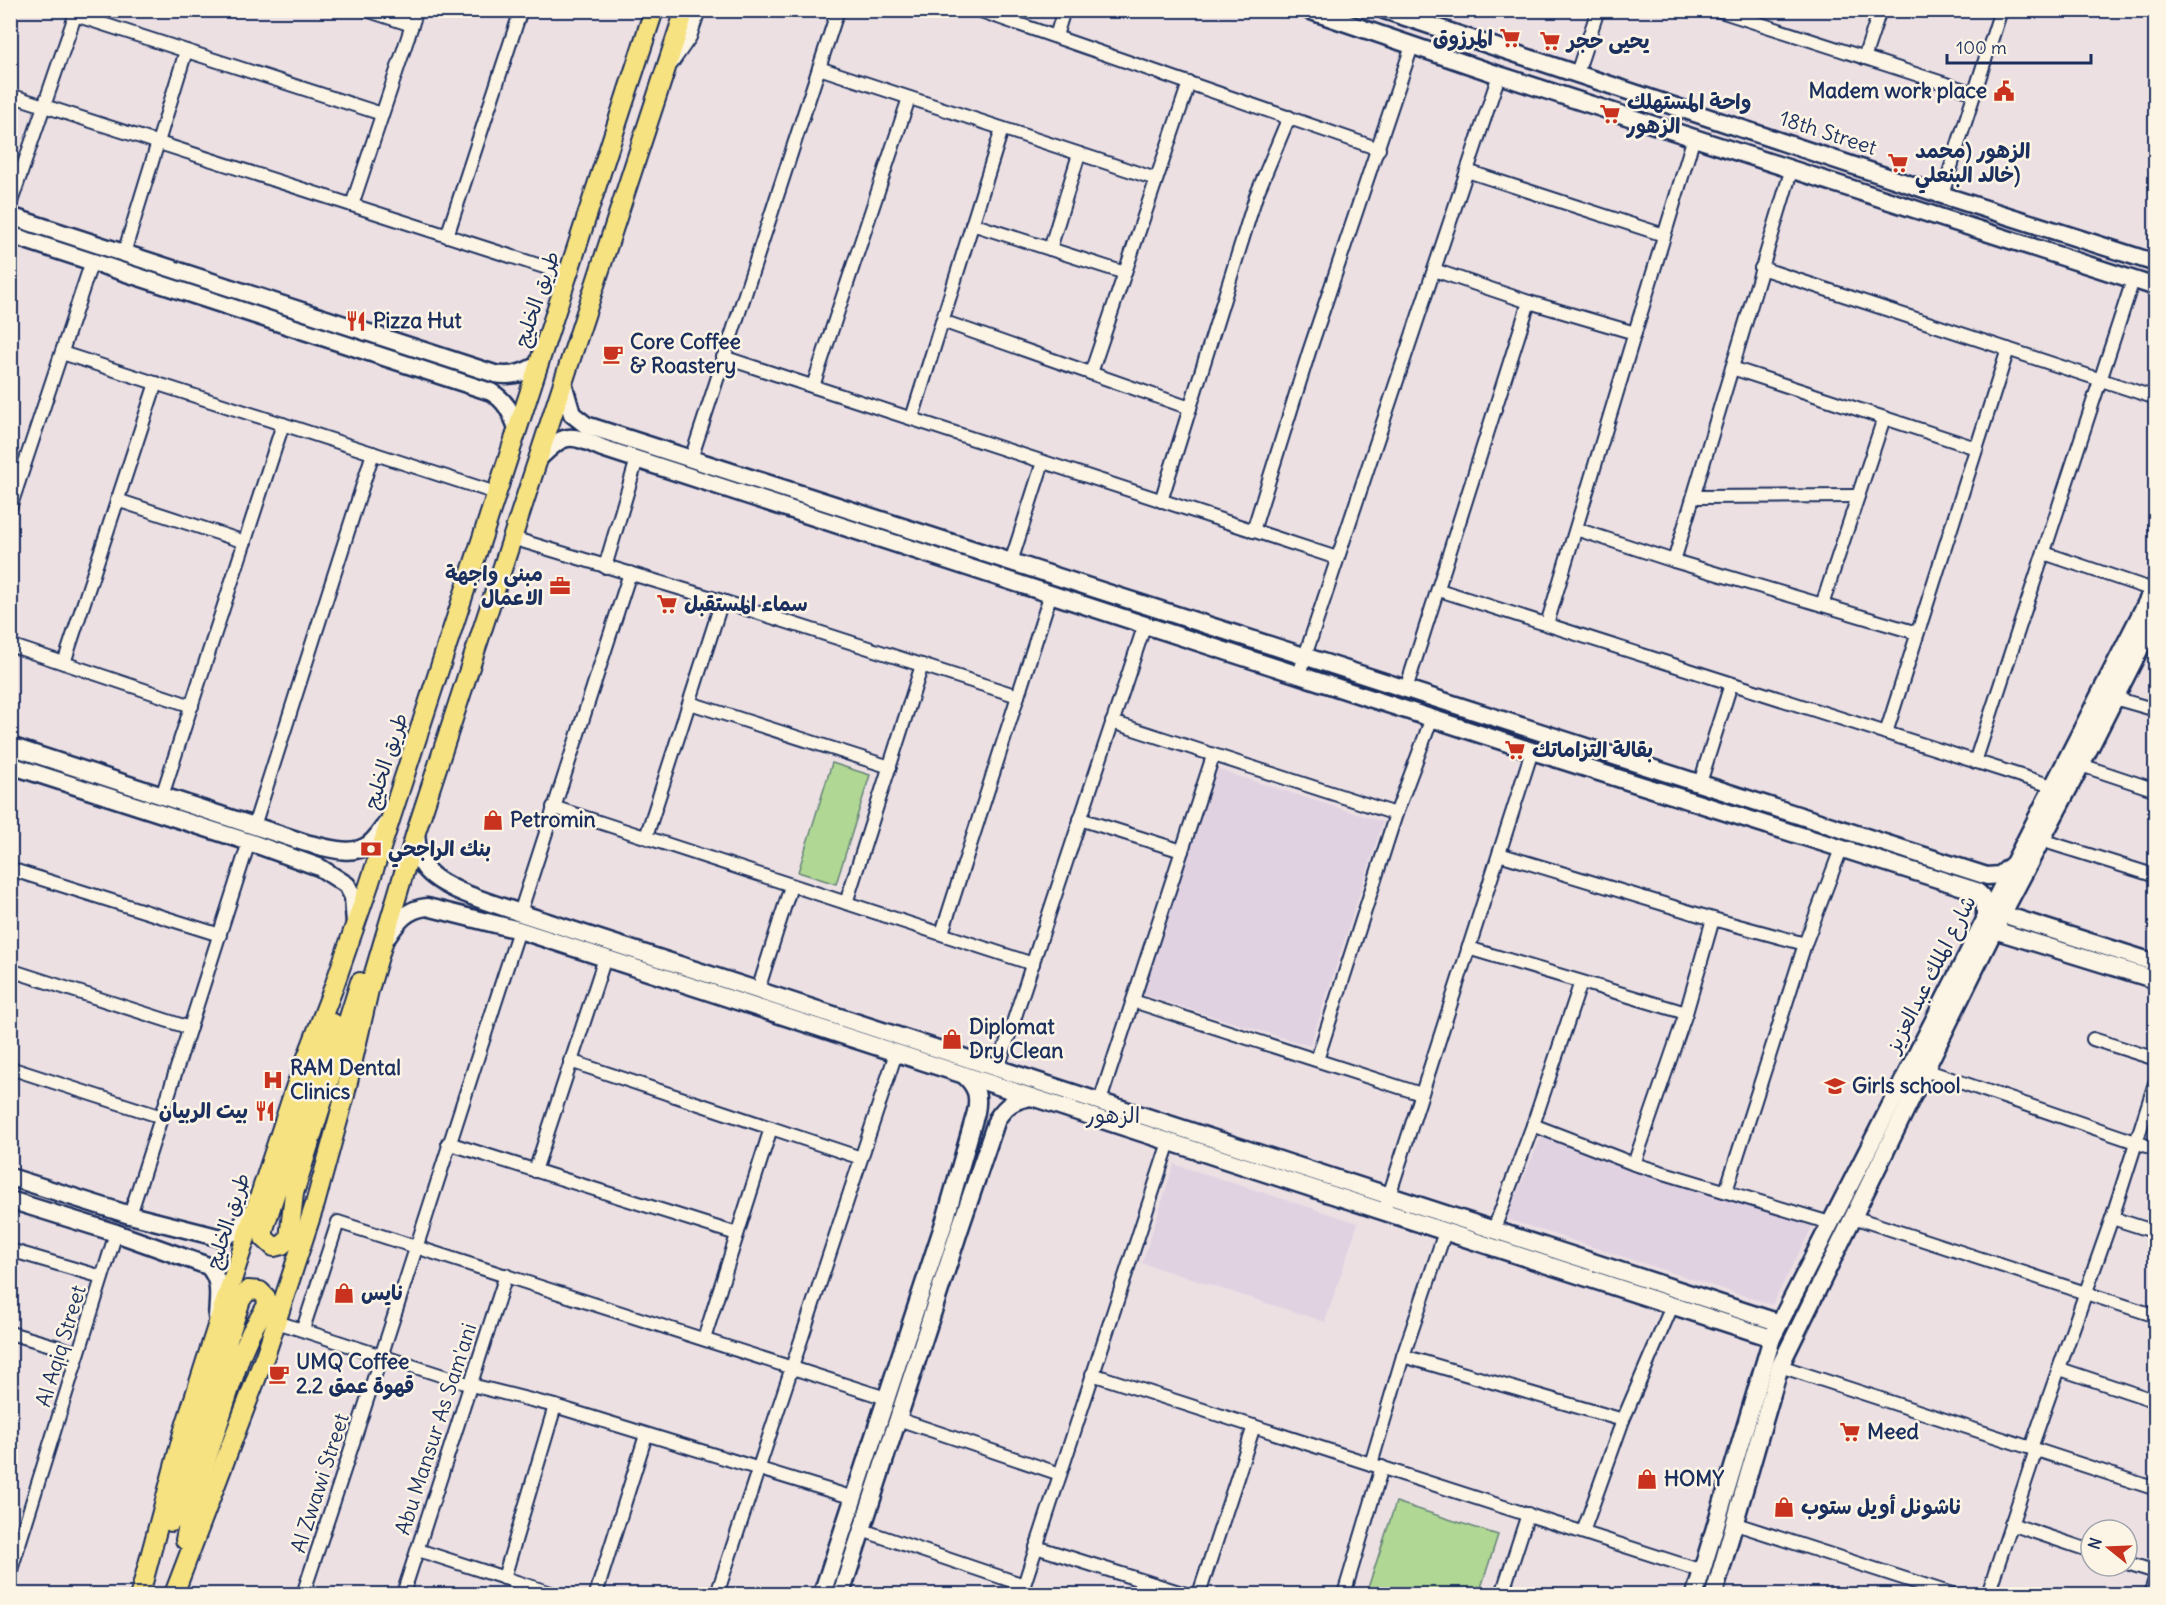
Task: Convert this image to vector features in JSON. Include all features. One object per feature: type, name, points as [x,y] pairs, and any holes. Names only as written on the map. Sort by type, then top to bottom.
[{"type":"main road","name":"طريق الخليج","points":[[142,1594],[176,1458],[216,1326],[295,1088],[355,928],[654,10]]},
{"type":"main road","points":[[174,1594],[277,1322],[326,1167],[367,999],[416,832],[685,10]]},
{"type":"main road","points":[[368,888],[357,950],[264,1229],[264,1238],[274,1247],[282,1245],[288,1239],[294,1193],[349,1016],[382,914],[407,863]]},
{"type":"main road","points":[[142,1594],[158,1563],[241,1300],[248,1290],[256,1289],[264,1293],[268,1300],[267,1305],[244,1348],[194,1500],[174,1594]]},
{"type":"street","points":[[366,10],[412,25]]},
{"type":"street","points":[[352,205],[417,10]]},
{"type":"street","points":[[447,236],[521,10]]},
{"type":"street","points":[[661,78],[690,37],[699,10]]},
{"type":"street","points":[[691,459],[838,10]]},
{"type":"street","points":[[978,10],[1379,148]]},
{"type":"street","points":[[1056,36],[1064,10]]},
{"type":"street","points":[[1308,10],[1499,75],[2156,287]]},
{"type":"street","name":"18th Street","points":[[1384,10],[1942,195],[2156,263]]},
{"type":"street","points":[[1577,73],[1598,10]]},
{"type":"street","points":[[1717,10],[1974,93]]},
{"type":"street","points":[[1864,58],[1880,10]]},
{"type":"street","points":[[1832,182],[1937,204],[1942,201],[2001,10]]},
{"type":"street","points":[[10,205],[76,13],[382,114]]},
{"type":"street","points":[[1253,531],[1309,352],[1412,46]]},
{"type":"street","points":[[124,253],[186,51]]},
{"type":"street","points":[[819,68],[1156,179]]},
{"type":"street","points":[[1299,674],[1499,75]]},
{"type":"street","points":[[1091,373],[1189,83]]},
{"type":"street","points":[[10,95],[569,275]]},
{"type":"street","points":[[813,386],[909,98]]},
{"type":"street","points":[[1161,501],[1256,196],[1289,117]]},
{"type":"street","points":[[912,418],[1002,129]]},
{"type":"street","points":[[1547,624],[1694,137]]},
{"type":"street","points":[[1050,249],[1079,154]]},
{"type":"street","points":[[1674,561],[1792,168]]},
{"type":"street","points":[[1467,171],[1664,235]]},
{"type":"street","points":[[10,216],[495,374],[508,376],[523,374],[539,364]]},
{"type":"street","points":[[972,225],[1125,273]]},
{"type":"street","points":[[10,234],[124,253]]},
{"type":"street","points":[[10,234],[490,392],[501,399],[510,410],[517,428]]},
{"type":"street","points":[[10,508],[92,261]]},
{"type":"street","points":[[1761,268],[2156,398]]},
{"type":"street","points":[[1434,270],[1529,302],[1635,333]]},
{"type":"street","points":[[1975,762],[2133,280]]},
{"type":"street","points":[[1406,689],[1529,302]]},
{"type":"street","points":[[942,321],[1190,408]]},
{"type":"street","points":[[1886,733],[2008,349]]},
{"type":"street","points":[[62,353],[496,493]]},
{"type":"street","points":[[723,357],[1337,558]]},
{"type":"street","points":[[1732,368],[1976,448]]},
{"type":"street","points":[[64,663],[156,383]]},
{"type":"street","points":[[563,383],[568,405],[578,419],[586,424],[691,459],[1987,876],[2000,874],[2012,865]]},
{"type":"street","points":[[1822,605],[1884,418]]},
{"type":"street","points":[[162,795],[283,424]]},
{"type":"street","points":[[538,459],[556,442],[565,438],[582,440],[1532,751],[1977,891],[1994,920],[2156,980]]},
{"type":"street","points":[[616,453],[621,443],[631,439]]},
{"type":"street","points":[[254,826],[373,453]]},
{"type":"street","points":[[605,567],[637,459]]},
{"type":"street","points":[[1011,562],[1043,462]]},
{"type":"street","points":[[1694,497],[1858,495]]},
{"type":"street","points":[[117,500],[245,542]]},
{"type":"street","points":[[1576,529],[1674,561],[1917,633]]},
{"type":"street","points":[[513,538],[722,601],[1018,696]]},
{"type":"street","points":[[2044,553],[2154,587]]},
{"type":"street","points":[[520,913],[630,573]]},
{"type":"street","name":"شارع الملك عبدالعزيز","points":[[1714,1594],[1780,1366],[1925,1070],[1994,920],[2012,865],[2154,587]]},
{"type":"street","points":[[1439,590],[2052,786]]},
{"type":"street","points":[[942,933],[1051,593]]},
{"type":"street","points":[[646,837],[722,601]]},
{"type":"street","name":"شارع الملك عبدالعزيز","points":[[1695,1594],[1772,1338],[1830,1223],[1994,920],[2041,840],[2081,765],[2155,618]]},
{"type":"street","points":[[998,1068],[1145,624]]},
{"type":"street","points":[[10,645],[192,706]]},
{"type":"street","points":[[846,903],[922,665]]},
{"type":"street","points":[[1700,783],[1731,684]]},
{"type":"street","points":[[2114,698],[2156,710]]},
{"type":"street","points":[[690,703],[890,767]]},
{"type":"street","points":[[1317,1060],[1396,814],[1432,718]]},
{"type":"street","points":[[1112,722],[1396,814]]},
{"type":"street","points":[[10,746],[306,843],[344,852],[347,858],[342,871],[338,873],[325,870]]},
{"type":"street","points":[[1384,1211],[1532,751]]},
{"type":"street","points":[[1100,1101],[1213,756]]},
{"type":"street","points":[[10,765],[249,842],[325,870],[342,880],[351,891],[355,928]]},
{"type":"street","points":[[2081,765],[2156,790]]},
{"type":"street","points":[[554,807],[1033,964]]},
{"type":"street","points":[[331,848],[353,850],[368,846],[391,817]]},
{"type":"street","points":[[1080,819],[1182,851]]},
{"type":"street","points":[[416,832],[417,848],[423,864],[431,874],[446,884],[520,913],[1780,1323]]},
{"type":"street","points":[[2041,840],[2156,876]]},
{"type":"street","points":[[51,1213],[120,1223],[130,1215],[249,842]]},
{"type":"street","points":[[1726,1191],[1805,944],[1840,849]]},
{"type":"street","points":[[1499,854],[1713,919],[1805,944]]},
{"type":"street","points":[[10,869],[220,935]]},
{"type":"street","points":[[439,909],[431,902],[431,893],[438,884],[446,884]]},
{"type":"street","points":[[758,990],[791,886]]},
{"type":"street","points":[[384,941],[400,918],[413,910],[427,907],[519,930],[1772,1338]]},
{"type":"street","points":[[1634,1164],[1686,1013],[1713,919]]},
{"type":"street","points":[[1994,920],[2156,963]]},
{"type":"street","name":"Al Zwawi Street","points":[[303,1594],[383,1356],[448,1143],[519,930]]},
{"type":"street","points":[[1468,948],[1686,1013]]},
{"type":"street","points":[[535,1171],[604,958]]},
{"type":"street","points":[[10,970],[190,1028]]},
{"type":"street","points":[[1494,1230],[1533,1125],[1581,982]]},
{"type":"street","points":[[1133,1001],[1421,1094]]},
{"type":"street","points":[[2093,1039],[2156,1059]]},
{"type":"street","points":[[717,1594],[896,1053],[900,1047],[904,1046],[935,1055],[966,1058]]},
{"type":"street","points":[[570,1061],[861,1158]]},
{"type":"street","points":[[10,1068],[162,1117]]},
{"type":"street","points":[[1925,1070],[2156,1149]]},
{"type":"street","points":[[822,1594],[946,1217],[976,1112],[978,1096],[976,1089],[963,1075]]},
{"type":"street","points":[[1988,1594],[2033,1449],[2112,1218],[2156,1080]]},
{"type":"street","points":[[841,1594],[997,1119],[1008,1105],[1022,1098],[1032,1097]]},
{"type":"street","points":[[976,1112],[984,1106],[992,1107],[996,1109],[997,1119]]},
{"type":"street","points":[[1533,1125],[1634,1164],[1830,1223]]},
{"type":"street","points":[[704,1339],[771,1128]]},
{"type":"street","points":[[862,1530],[1022,1590],[1169,1142]]},
{"type":"street","points":[[448,1143],[737,1234]]},
{"type":"street","points":[[10,1177],[130,1215],[221,1238],[237,1230],[256,1206]]},
{"type":"street","points":[[10,1200],[116,1233],[208,1266],[214,1273],[218,1284],[216,1326]]},
{"type":"street","points":[[1853,1217],[2156,1316]]},
{"type":"street","points":[[2112,1218],[2156,1232]]},
{"type":"street","points":[[303,1329],[338,1222],[886,1398]]},
{"type":"street","points":[[1344,1594],[1403,1356],[1445,1232]]},
{"type":"street","name":"Al Aqiq Street","points":[[10,1573],[116,1233]]},
{"type":"street","points":[[10,1250],[102,1277]]},
{"type":"street","name":"Abu Mansur As Sam'ani","points":[[403,1594],[506,1275]]},
{"type":"street","points":[[1583,1532],[1623,1420],[1672,1306]]},
{"type":"street","points":[[277,1322],[471,1384],[555,1406],[854,1498]]},
{"type":"street","points":[[10,1333],[78,1353]]},
{"type":"street","points":[[1403,1356],[1623,1420]]},
{"type":"street","points":[[1780,1366],[2156,1489]]},
{"type":"street","points":[[2060,1369],[2156,1401]]},
{"type":"street","points":[[1092,1374],[1702,1571]]},
{"type":"street","points":[[504,1578],[555,1406]]},
{"type":"street","points":[[898,1419],[1059,1474]]},
{"type":"street","points":[[1199,1594],[1254,1426]]},
{"type":"street","points":[[596,1594],[646,1435]]},
{"type":"street","points":[[1502,1594],[1528,1514]]},
{"type":"street","points":[[1736,1524],[1952,1594]]},
{"type":"street","points":[[2011,1524],[2079,1547]]},
{"type":"street","points":[[1036,1547],[1185,1594]]},
{"type":"street","points":[[418,1550],[554,1594]]},
{"type":"street","points":[[2139,1568],[2156,1574],[2150,1594]]},
{"type":"shaded area","points":[[1216,769],[1383,822],[1310,1046],[1140,994]]},
{"type":"shaded area","points":[[1542,1135],[1813,1226],[1772,1305],[1506,1219]]},
{"type":"shaded area","points":[[1174,1164],[1358,1223],[1325,1322],[1142,1263]]},
{"type":"green space","points":[[832,763],[870,775],[836,884],[798,872]]},
{"type":"green space","points":[[1396,1502],[1498,1535],[1479,1594],[1366,1594]]},
{"type":"place","name":"المرزوق","points":[[1510,38]]},
{"type":"place","name":"يحيى حجر","points":[[1550,41]]},
{"type":"place","name":"Madem work place","points":[[2004,91]]},
{"type":"place","name":"واحة المستهلك الزهور","points":[[1610,114]]},
{"type":"place","name":"الزهور (محمد خالد البنعلي)","points":[[1898,163]]},
{"type":"place","name":"Pizza Hut","points":[[356,321]]},
{"type":"place","name":"Core Coffee & Roastery","points":[[613,354]]},
{"type":"place","name":"مبنى واجهة الاعمال","points":[[560,586]]},
{"type":"place","name":"سماء المستقبل","points":[[667,604]]},
{"type":"place","name":"بقالة التزاماتك","points":[[1515,750]]},
{"type":"place","name":"Petromin","points":[[493,820]]},
{"type":"place","name":"بنك الراجحي","points":[[371,849]]},
{"type":"place","name":"Diplomat Dry Clean","points":[[952,1039]]},
{"type":"place","name":"RAM Dental Clinics","points":[[273,1080]]},
{"type":"place","name":"Girls school","points":[[1835,1086]]},
{"type":"place","name":"بيت الربيان","points":[[265,1111]]},
{"type":"place","name":"نايس","points":[[344,1293]]},
{"type":"place","name":"UMQ Coffee 2.2 قهوة عمق","points":[[279,1374]]},
{"type":"place","name":"Meed","points":[[1850,1432]]},
{"type":"place","name":"HOMY","points":[[1647,1479]]},
{"type":"place","name":"ناشونل أويل ستوب","points":[[1784,1507]]},
{"type":"district","name":"الزهور","points":[[1113,1115]]}]
